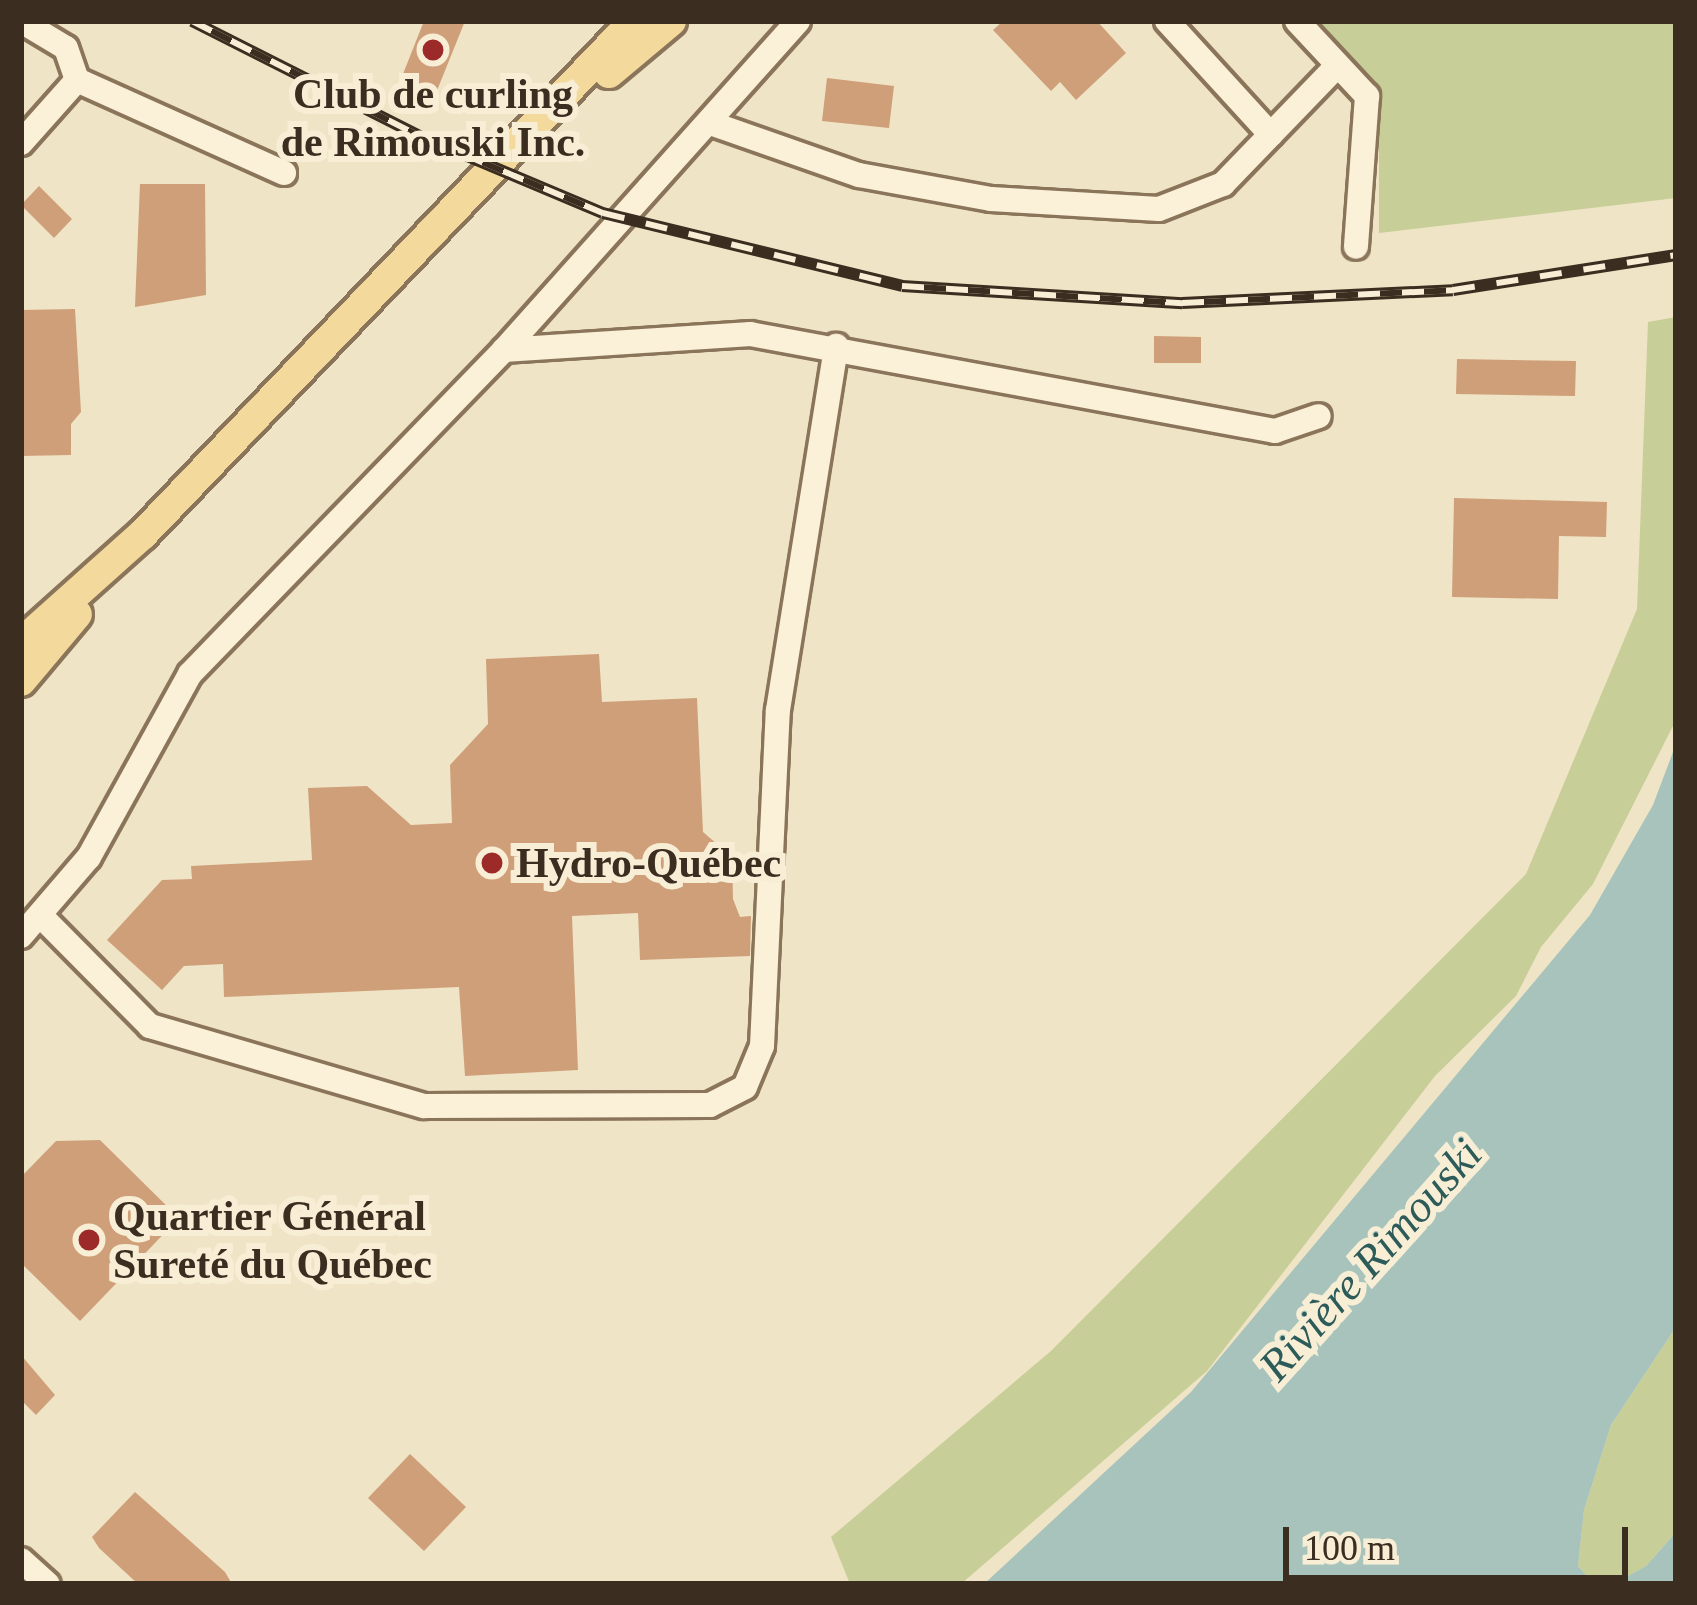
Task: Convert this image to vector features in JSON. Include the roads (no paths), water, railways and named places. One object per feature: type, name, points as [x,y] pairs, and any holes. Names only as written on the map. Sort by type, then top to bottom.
[{"type":"main road","points":[[21,643],[142,536],[526,142],[634,21]]},
{"type":"main road","points":[[526,142],[671,21]]},
{"type":"main road","points":[[21,681],[142,536]]},
{"type":"street","points":[[21,21],[66,48],[76,80],[284,173]]},
{"type":"street","points":[[21,936],[89,857],[190,674],[504,350],[713,124],[798,21]]},
{"type":"street","points":[[1167,21],[1271,135]]},
{"type":"street","points":[[1297,21],[1367,96],[1356,247]]},
{"type":"street","points":[[713,124],[859,175],[991,199],[1159,209],[1222,184],[1338,64]]},
{"type":"street","points":[[21,142],[76,80]]},
{"type":"street","points":[[504,350],[750,334],[836,346],[1275,431],[1319,416]]},
{"type":"street","points":[[40,916],[150,1026],[424,1106],[710,1105],[745,1087],[762,1046],[778,710],[836,346]]},
{"type":"street","points":[[21,1560],[48,1584]]},
{"type":"water","name":"Rivière Rimouski","points":[[1676,744],[1676,1327],[1611,1425],[1584,1510],[1578,1566],[1594,1584],[984,1584],[1191,1392],[1590,915],[1653,805]]},
{"type":"water","points":[[1676,1532],[1676,1584],[1613,1584],[1646,1566]]},
{"type":"railway","points":[[192,21],[422,137],[603,213],[902,286],[1182,303],[1453,290],[1676,255]]},
{"type":"place","name":"Club de curling de Rimouski Inc.","points":[[433,50]]},
{"type":"place","name":"Hydro-Québec","points":[[492,863]]},
{"type":"place","name":"Quartier Général Sureté du Québec","points":[[89,1240]]}]
